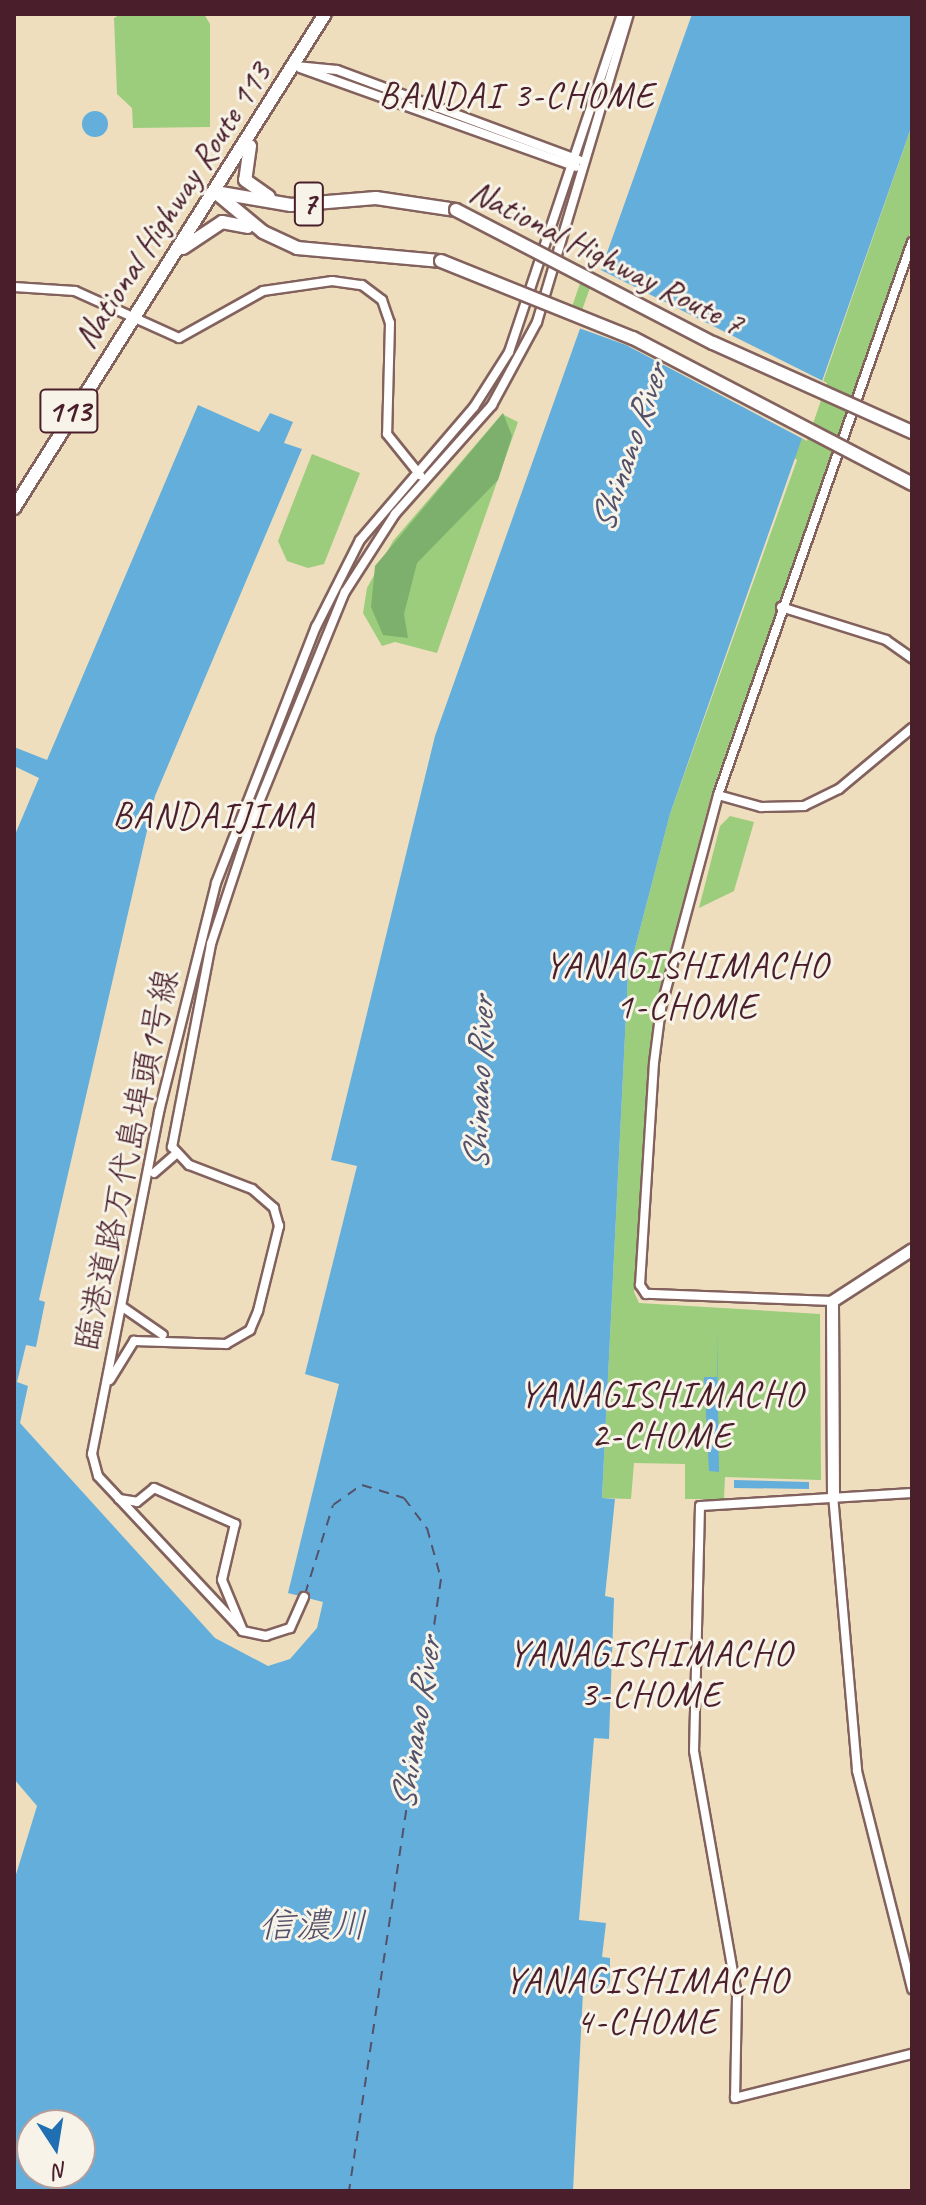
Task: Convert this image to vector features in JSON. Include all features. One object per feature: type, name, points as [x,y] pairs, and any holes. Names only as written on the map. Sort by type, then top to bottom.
[{"type":"highway","name":"National Highway Route 113","points":[[14,508],[296,66],[325,14]]},
{"type":"highway","points":[[252,135],[247,185],[291,205]]},
{"type":"highway","name":"National Highway Route 7","points":[[215,192],[291,205],[376,198],[456,210],[713,343],[912,432]]},
{"type":"highway","name":"National Highway Route 7","points":[[215,192],[280,241],[332,254],[441,261],[633,338],[912,484]]},
{"type":"highway","points":[[173,256],[222,222],[280,241]]},
{"type":"main road","points":[[833,1495],[832,1301],[912,1249]]},
{"type":"street","name":"臨港道路万代島埠頭1号線","points":[[107,1384],[193,960],[240,811],[343,567],[416,471],[474,407],[509,352],[622,14]]},
{"type":"street","name":"臨港道路万代島埠頭1号線","points":[[107,1384],[134,1341],[226,1344],[250,1330],[279,1226],[266,1198],[175,1155],[172,1128],[190,1031],[253,817],[345,592],[382,531],[492,405],[529,340],[585,166],[629,14]]},
{"type":"street","points":[[296,66],[328,67],[575,156],[585,166]]},
{"type":"street","points":[[296,66],[571,168],[585,166]]},
{"type":"street","points":[[832,1301],[697,1300],[646,1294],[640,1285],[661,1008],[718,795],[781,607],[912,242]]},
{"type":"street","points":[[14,287],[75,291],[132,320],[183,338],[263,291],[332,281],[371,289],[390,323],[387,434],[426,481]]},
{"type":"street","points":[[781,607],[886,640],[912,658]]},
{"type":"street","points":[[718,795],[761,807],[804,806],[839,789],[912,728]]},
{"type":"street","points":[[151,1178],[175,1155]]},
{"type":"street","points":[[124,1308],[182,1342]]},
{"type":"street","points":[[107,1384],[92,1454],[98,1476],[118,1499],[243,1631],[283,1632],[298,1619],[304,1597]]},
{"type":"street","points":[[118,1499],[137,1502],[154,1488],[235,1524],[223,1591],[243,1631]]},
{"type":"street","points":[[912,1493],[833,1495],[822,1504],[700,1506],[694,1751],[737,1996],[735,2098],[912,2054]]},
{"type":"street","points":[[833,1495],[857,1771],[912,1989]]},
{"type":"green space","points":[[121,14],[204,14],[210,24],[210,127],[133,128],[132,108],[117,94],[114,18]]},
{"type":"green space","points":[[912,125],[912,228],[712,792],[655,1006],[634,1292],[639,1303],[820,1314],[821,1480],[725,1477],[724,1499],[685,1499],[685,1464],[634,1463],[631,1499],[602,1498],[628,975],[670,814],[797,460],[633,333],[572,307],[581,280],[818,396]]},
{"type":"green space","points":[[503,413],[512,436],[498,480],[417,563],[404,614],[408,638],[383,635],[371,607],[375,566]]},
{"type":"green space","points":[[502,414],[518,422],[437,653],[395,642],[382,646],[363,613],[367,588],[393,541]]},
{"type":"green space","points":[[312,454],[360,473],[324,564],[308,568],[287,561],[278,541]]},
{"type":"green space","points":[[730,816],[754,822],[734,891],[699,908],[720,826]]},
{"type":"water","name":"信濃川","points":[[692,14],[912,14],[912,125],[670,814],[628,975],[602,1498],[615,1499],[605,1596],[614,1598],[609,1739],[594,1738],[579,1920],[606,1923],[602,1957],[610,1958],[610,1983],[605,1992],[583,1992],[573,2191],[14,2191],[14,1881],[37,1806],[14,1779],[14,837],[39,778],[14,766],[14,747],[47,760],[198,405],[259,432],[270,413],[293,422],[284,443],[302,449],[155,796],[39,1300],[45,1302],[36,1347],[26,1345],[17,1382],[28,1386],[20,1423],[215,1638],[268,1666],[290,1659],[317,1628],[323,1602],[288,1593],[339,1384],[305,1374],[357,1166],[331,1160],[435,736]]},
{"type":"water","points":[[95,111],[104,115],[108,124],[104,133],[95,137],[86,133],[82,124],[86,115]]},
{"type":"water","points":[[717,1330],[719,1472],[709,1471],[704,1377],[717,1377]]},
{"type":"water","points":[[734,1480],[809,1482],[809,1489],[734,1488]]},
{"type":"pier","points":[[597,268],[827,383],[807,441],[626,345],[576,327]]},
{"type":"ferry route","points":[[305,1594],[333,1505],[362,1485],[404,1498],[427,1528],[441,1579],[349,2191]]},
{"type":"district","name":"BANDAI 3-CHOME","points":[[517,96]]},
{"type":"district","name":"BANDAIJIMA","points":[[214,816]]},
{"type":"district","name":"YANAGISHIMACHO 1-CHOME","points":[[687,986]]},
{"type":"district","name":"YANAGISHIMACHO 2-CHOME","points":[[662,1414]]},
{"type":"district","name":"YANAGISHIMACHO 3-CHOME","points":[[651,1674]]},
{"type":"district","name":"YANAGISHIMACHO 4-CHOME","points":[[647,2000]]},
{"type":"water label","name":"Shinano River","points":[[629,448]]},
{"type":"water label","name":"Shinano River","points":[[479,1084]]},
{"type":"water label","name":"Shinano River","points":[[416,1724]]}]
